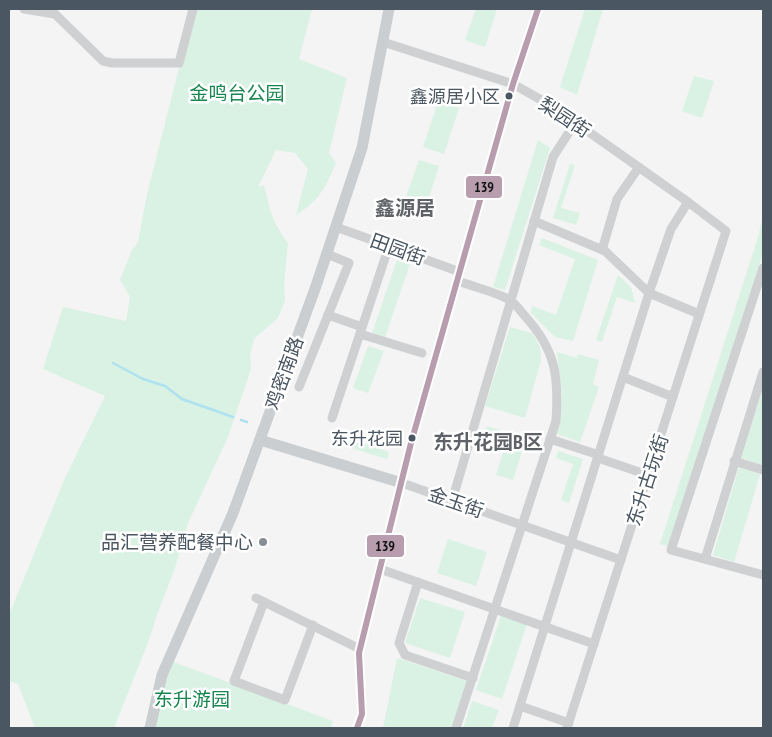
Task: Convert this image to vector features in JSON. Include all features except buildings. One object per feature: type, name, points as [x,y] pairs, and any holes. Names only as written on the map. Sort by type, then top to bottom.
[{"type":"main road","name":"鸡密南路","points":[[150,728],[162,675],[233,513],[336,227],[362,148],[389,9]]},
{"type":"main road","name":"金玉街","points":[[260,440],[402,483]]},
{"type":"street","points":[[24,9],[55,14],[103,61],[112,63],[179,63],[193,9]]},
{"type":"street","points":[[357,728],[362,714],[360,648],[402,483],[459,276],[513,84],[538,9]]},
{"type":"street","name":"梨园街","points":[[383,42],[513,84],[552,106],[726,231]]},
{"type":"street","points":[[452,501],[553,157],[575,123]]},
{"type":"street","points":[[602,250],[617,199],[639,167]]},
{"type":"street","points":[[513,728],[649,293],[671,229],[688,202]]},
{"type":"street","points":[[534,221],[606,251],[649,293],[699,314]]},
{"type":"street","name":"田园街","points":[[336,227],[389,246],[510,300]]},
{"type":"street","name":"东升古玩街","points":[[568,725],[726,231]]},
{"type":"street","points":[[332,418],[389,246]]},
{"type":"street","points":[[299,387],[349,263],[327,254]]},
{"type":"street","points":[[763,268],[672,550],[763,575]]},
{"type":"street","points":[[456,728],[556,421],[556,375],[552,356],[536,329],[510,300]]},
{"type":"street","points":[[328,315],[361,330],[422,353]]},
{"type":"street","points":[[705,559],[763,372]]},
{"type":"street","points":[[623,377],[673,397]]},
{"type":"street","points":[[550,439],[648,475]]},
{"type":"street","points":[[734,461],[763,470]]},
{"type":"street","name":"金玉街","points":[[402,483],[622,560]]},
{"type":"street","points":[[380,569],[594,644]]},
{"type":"street","points":[[418,582],[399,643],[405,655],[473,678]]},
{"type":"street","points":[[313,626],[285,700],[234,681],[260,600],[360,648]]},
{"type":"street","points":[[520,706],[568,725]]},
{"type":"green space","name":"金鸣台公园","points":[[194,9],[312,9],[299,59],[347,78],[329,153],[336,163],[321,193],[311,204],[296,215],[308,169],[295,153],[276,150],[258,187],[264,185],[272,216],[288,243],[284,285],[285,301],[278,318],[254,339],[250,354],[251,369],[228,437],[188,523],[175,568],[114,728],[35,728],[18,684],[9,681],[9,615],[65,478],[105,396],[43,369],[63,307],[126,321],[130,297],[120,280],[132,250],[138,242],[147,194]]},
{"type":"green space","points":[[476,9],[497,9],[485,47],[465,40]]},
{"type":"green space","points":[[585,9],[603,9],[577,95],[560,87]]},
{"type":"green space","points":[[694,76],[714,81],[702,118],[682,111]]},
{"type":"green space","points":[[438,102],[459,108],[444,154],[423,147]]},
{"type":"green space","points":[[538,140],[550,148],[505,290],[493,287]]},
{"type":"green space","points":[[419,160],[439,166],[426,207],[405,200]]},
{"type":"green space","points":[[570,164],[575,165],[561,208],[580,213],[576,225],[553,218]]},
{"type":"green space","points":[[763,218],[763,253],[668,546],[660,544],[760,231]]},
{"type":"green space","points":[[542,238],[598,260],[573,341],[555,337],[531,313],[532,306],[556,315],[575,259],[539,245]]},
{"type":"green space","points":[[397,260],[410,264],[385,337],[372,333]]},
{"type":"green space","points":[[618,275],[631,287],[635,303],[617,297],[602,342],[596,340]]},
{"type":"green space","points":[[510,327],[532,333],[540,347],[541,360],[525,418],[485,406]]},
{"type":"green space","points":[[368,346],[384,351],[368,393],[353,388]]},
{"type":"green space","points":[[557,352],[577,358],[578,354],[599,360],[593,384],[599,387],[580,442],[554,433],[562,396]]},
{"type":"green space","points":[[763,388],[763,465],[741,458]]},
{"type":"green space","points":[[487,426],[526,438],[513,480],[496,475],[506,442],[484,435]]},
{"type":"green space","points":[[339,436],[389,452],[387,459],[336,443]]},
{"type":"green space","points":[[558,451],[583,459],[569,503],[561,500],[573,464],[556,458]]},
{"type":"green space","points":[[739,467],[760,474],[734,562],[713,555]]},
{"type":"green space","points":[[448,539],[487,552],[476,586],[437,573]]},
{"type":"green space","points":[[420,598],[465,612],[450,658],[405,643]]},
{"type":"green space","points":[[501,616],[527,624],[502,699],[476,690]]},
{"type":"green space","points":[[397,658],[467,681],[451,728],[383,728]]},
{"type":"green space","name":"东升游园","points":[[171,661],[333,721],[331,728],[154,728]]},
{"type":"green space","points":[[472,701],[499,710],[492,728],[463,728]]},
{"type":"waterway","points":[[113,363],[143,379],[165,386],[182,399],[233,417]]},
{"type":"waterway","points":[[241,420],[247,422]]},
{"type":"transit line","name":"139","points":[[357,728],[362,714],[359,653],[411,443],[513,84],[538,9]]},
{"type":"place","name":"鑫源居小区","points":[[509,96]]},
{"type":"place","name":"东升花园","points":[[412,438]]},
{"type":"place","name":"品汇营养配餐中心","points":[[263,542]]},
{"type":"district","name":"鑫源居","points":[[405,208]]},
{"type":"district","name":"东升花园B区","points":[[488,442]]}]
